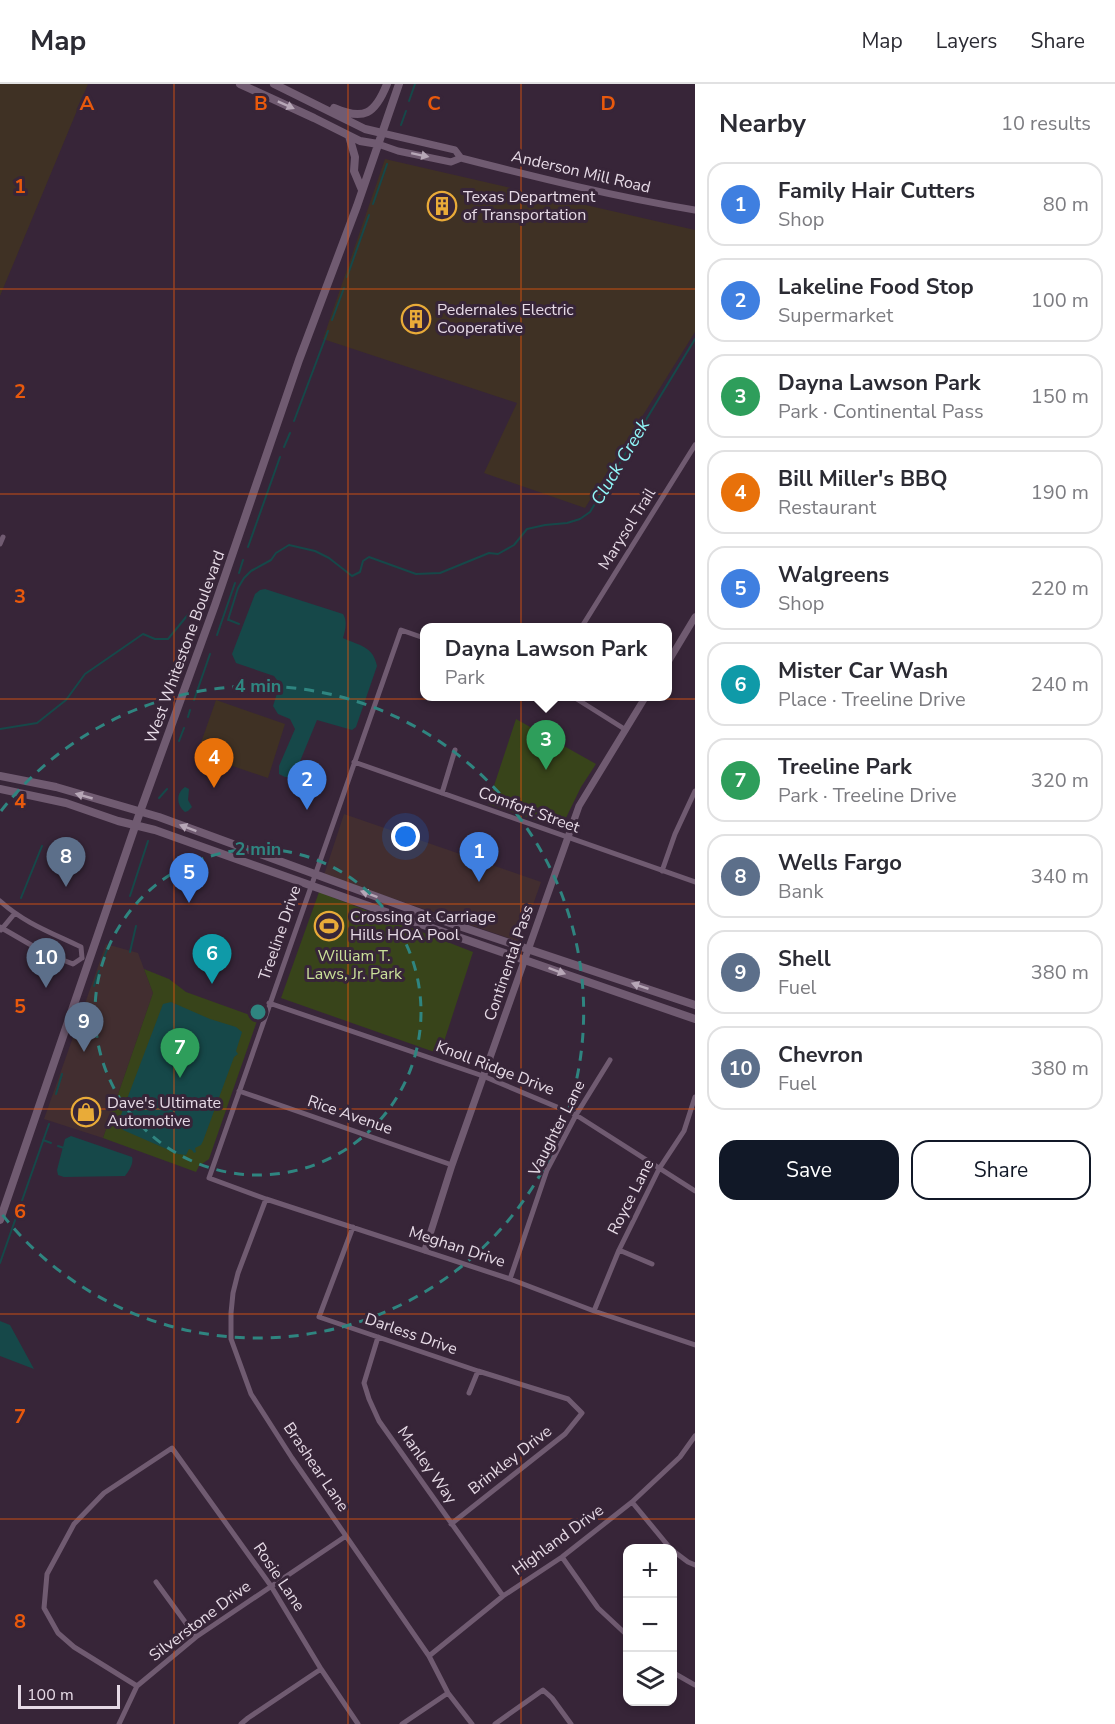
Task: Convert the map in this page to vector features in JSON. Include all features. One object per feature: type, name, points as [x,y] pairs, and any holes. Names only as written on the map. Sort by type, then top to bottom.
[{"type":"main road","name":"Anderson Mill Road","points":[[240,84],[360,141],[378,144]]},
{"type":"main road","name":"Anderson Mill Road","points":[[274,84],[365,129],[382,133]]},
{"type":"main road","points":[[321,107],[330,106],[354,116],[364,115],[374,107],[387,84]]},
{"type":"main road","name":"West Whitestone Boulevard","points":[[0,1220],[85,960],[136,825],[299,360],[399,84]]},
{"type":"main road","points":[[349,136],[355,157],[354,171],[362,190]]},
{"type":"main road","points":[[0,776],[56,788],[159,817],[441,920],[695,1005]]},
{"type":"main road","points":[[0,789],[66,803],[118,821],[155,830],[695,1019]]},
{"type":"street","name":"Anderson Mill Road","points":[[382,133],[455,150],[461,158]]},
{"type":"street","name":"Anderson Mill Road","points":[[378,144],[398,151],[451,162],[461,158],[564,184],[695,210]]},
{"type":"street","name":"Marysol Trail","points":[[584,623],[695,445]]},
{"type":"street","points":[[672,655],[695,617]]},
{"type":"street","name":"Treeline Drive","points":[[209,1178],[401,630],[420,637]]},
{"type":"street","points":[[580,701],[626,730]]},
{"type":"street","name":"Continental Pass","points":[[425,1250],[452,1165],[579,806],[643,701]]},
{"type":"street","points":[[442,793],[455,750]]},
{"type":"street","name":"Comfort Street","points":[[354,762],[695,882]]},
{"type":"street","points":[[662,871],[675,834],[695,791]]},
{"type":"street","points":[[0,901],[32,925],[81,947],[85,960],[74,964],[45,953],[1,929],[15,913]]},
{"type":"street","name":"Knoll Ridge Drive","points":[[269,1003],[483,1076],[576,1115],[695,1191]]},
{"type":"street","name":"Vaughter Lane","points":[[510,1279],[547,1170],[576,1115],[610,1059]]},
{"type":"street","name":"Rice Avenue","points":[[239,1091],[452,1165]]},
{"type":"street","name":"Royce Lane","points":[[594,1311],[619,1250],[659,1169],[684,1131],[695,1096]]},
{"type":"street","name":"Meghan Drive","points":[[209,1178],[510,1279],[594,1311],[695,1345]]},
{"type":"street","name":"Brashear Lane","points":[[266,1199],[238,1274],[231,1313],[231,1339],[251,1394],[292,1458],[429,1656],[448,1693],[472,1724]]},
{"type":"street","name":"Darless Drive","points":[[353,1227],[320,1317],[568,1399],[582,1413]]},
{"type":"street","points":[[619,1250],[652,1264]]},
{"type":"street","name":"Manley Way","points":[[378,1337],[364,1383],[379,1421],[503,1596]]},
{"type":"street","points":[[469,1393],[478,1371]]},
{"type":"street","name":"Brinkley Drive","points":[[451,1524],[565,1434],[582,1413]]},
{"type":"street","name":"Highland Drive","points":[[429,1656],[503,1596],[562,1557],[632,1502],[680,1457],[694,1439]]},
{"type":"street","name":"Rosie Lane","points":[[137,1686],[74,1647],[58,1633],[44,1608],[47,1574],[74,1524],[104,1493],[172,1448],[271,1586],[321,1669],[358,1724]]},
{"type":"street","points":[[632,1502],[667,1544]]},
{"type":"street","name":"Silverstone Drive","points":[[118,1724],[137,1686],[196,1637],[346,1536]]},
{"type":"street","points":[[677,1554],[695,1565]]},
{"type":"street","points":[[562,1557],[598,1608],[623,1632]]},
{"type":"street","points":[[156,1582],[196,1637]]},
{"type":"street","points":[[242,1724],[321,1669]]},
{"type":"street","points":[[677,1675],[695,1685]]},
{"type":"street","points":[[495,1724],[543,1690],[552,1698],[571,1724]]},
{"type":"street","points":[[402,1724],[448,1693]]},
{"type":"shaded area","points":[[0,84],[88,84],[0,296]]},
{"type":"shaded area","points":[[385,159],[695,230],[695,332],[585,508],[484,473],[517,403],[323,339]]},
{"type":"shaded area","points":[[265,589],[343,614],[346,623],[343,638],[369,650],[377,666],[356,727],[352,730],[317,720],[296,771],[291,777],[279,774],[279,766],[295,729],[290,719],[278,714],[273,706],[280,684],[274,676],[236,663],[232,654],[255,594]]},
{"type":"shaded area","points":[[216,700],[285,724],[268,778],[197,754]]},
{"type":"shaded area","points":[[185,787],[189,789],[188,800],[192,807],[185,812],[178,799]]},
{"type":"shaded area","points":[[344,814],[541,882],[520,942],[324,875]]},
{"type":"shaded area","name":"Crossing at Carriage Hills HOA Pool","points":[[336,915],[343,927],[322,938],[316,925]]},
{"type":"shaded area","points":[[106,944],[138,953],[153,993],[103,1138],[44,1119]]},
{"type":"shaded area","points":[[171,1002],[210,1019],[236,1027],[242,1032],[236,1051],[238,1054],[234,1057],[203,1141],[195,1148],[196,1152],[189,1149],[186,1155],[178,1154],[123,1130],[120,1126],[121,1115],[163,1004]]},
{"type":"shaded area","points":[[71,1136],[132,1157],[130,1169],[125,1176],[64,1177],[58,1175],[57,1170],[65,1139]]},
{"type":"shaded area","points":[[0,1321],[10,1325],[34,1369],[0,1356]]},
{"type":"green space","points":[[516,719],[596,764],[581,787],[563,824],[554,826],[488,804]]},
{"type":"green space","name":"William T. Laws, Jr. Park","points":[[319,892],[473,952],[440,1054],[281,998]]},
{"type":"green space","points":[[144,969],[169,979],[186,992],[258,1018],[209,1159],[199,1166],[196,1172],[103,1138],[153,993]]},
{"type":"waterway","points":[[409,101],[415,84]]},
{"type":"waterway","points":[[401,125],[406,111]]},
{"type":"waterway","points":[[373,204],[387,164]]},
{"type":"waterway","points":[[347,277],[369,215]]},
{"type":"waterway","points":[[332,320],[344,288]]},
{"type":"waterway","points":[[294,421],[328,331]]},
{"type":"waterway","name":"Cluck Creek","points":[[228,620],[238,588],[244,578],[289,545],[315,551],[329,558],[352,576],[360,572],[363,561],[369,557],[416,574],[440,573],[489,553],[498,554],[514,545],[527,529],[580,519],[590,512],[695,339]]},
{"type":"waterway","points":[[284,447],[290,433]]},
{"type":"waterway","points":[[248,547],[280,457]]},
{"type":"waterway","points":[[239,573],[243,560]]},
{"type":"waterway","points":[[217,635],[235,583]]},
{"type":"waterway","name":"Cluck Creek","points":[[0,729],[37,723],[66,700],[85,674],[143,634],[155,639],[168,639],[191,611],[199,611]]},
{"type":"waterway","points":[[229,620],[239,624]]},
{"type":"waterway","points":[[194,700],[210,654]]},
{"type":"waterway","points":[[188,717],[190,710]]},
{"type":"waterway","points":[[179,741],[184,728]]},
{"type":"waterway","points":[[159,798],[167,789]]},
{"type":"waterway","points":[[130,896],[148,841]]},
{"type":"waterway","points":[[21,898],[42,846]]},
{"type":"waterway","points":[[130,952],[136,926]]},
{"type":"waterway","points":[[103,960],[108,947]]},
{"type":"waterway","points":[[94,986],[99,971]]},
{"type":"waterway","points":[[80,1025],[87,1007]]},
{"type":"waterway","points":[[56,1094],[62,1074]]},
{"type":"waterway","points":[[0,1263],[49,1124]]},
{"type":"waterway","points":[[43,1140],[51,1143]]},
{"type":"waterway","points":[[58,1146],[64,1148]]},
{"type":"place","name":"Texas Department of Transportation","points":[[442,206]]},
{"type":"place","name":"Pedernales Electric Cooperative","points":[[416,319]]},
{"type":"place","name":"Dayna Lawson Park","points":[[546,770]]},
{"type":"place","name":"Bill Miller's BBQ","points":[[214,788]]},
{"type":"place","name":"Lakeline Food Stop","points":[[307,810]]},
{"type":"place","name":"Family Hair Cutters","points":[[479,882]]},
{"type":"place","name":"Wells Fargo","points":[[66,887]]},
{"type":"place","name":"Walgreens","points":[[189,903]]},
{"type":"place","name":"Crossing at Carriage Hills HOA Pool","points":[[329,926]]},
{"type":"place","name":"Mister Car Wash","points":[[212,984]]},
{"type":"place","name":"Chevron","points":[[46,988]]},
{"type":"place","name":"Shell","points":[[84,1052]]},
{"type":"place","name":"Treeline Park","points":[[180,1078]]},
{"type":"place","name":"Dave's Ultimate Automotive","points":[[86,1112]]}]
